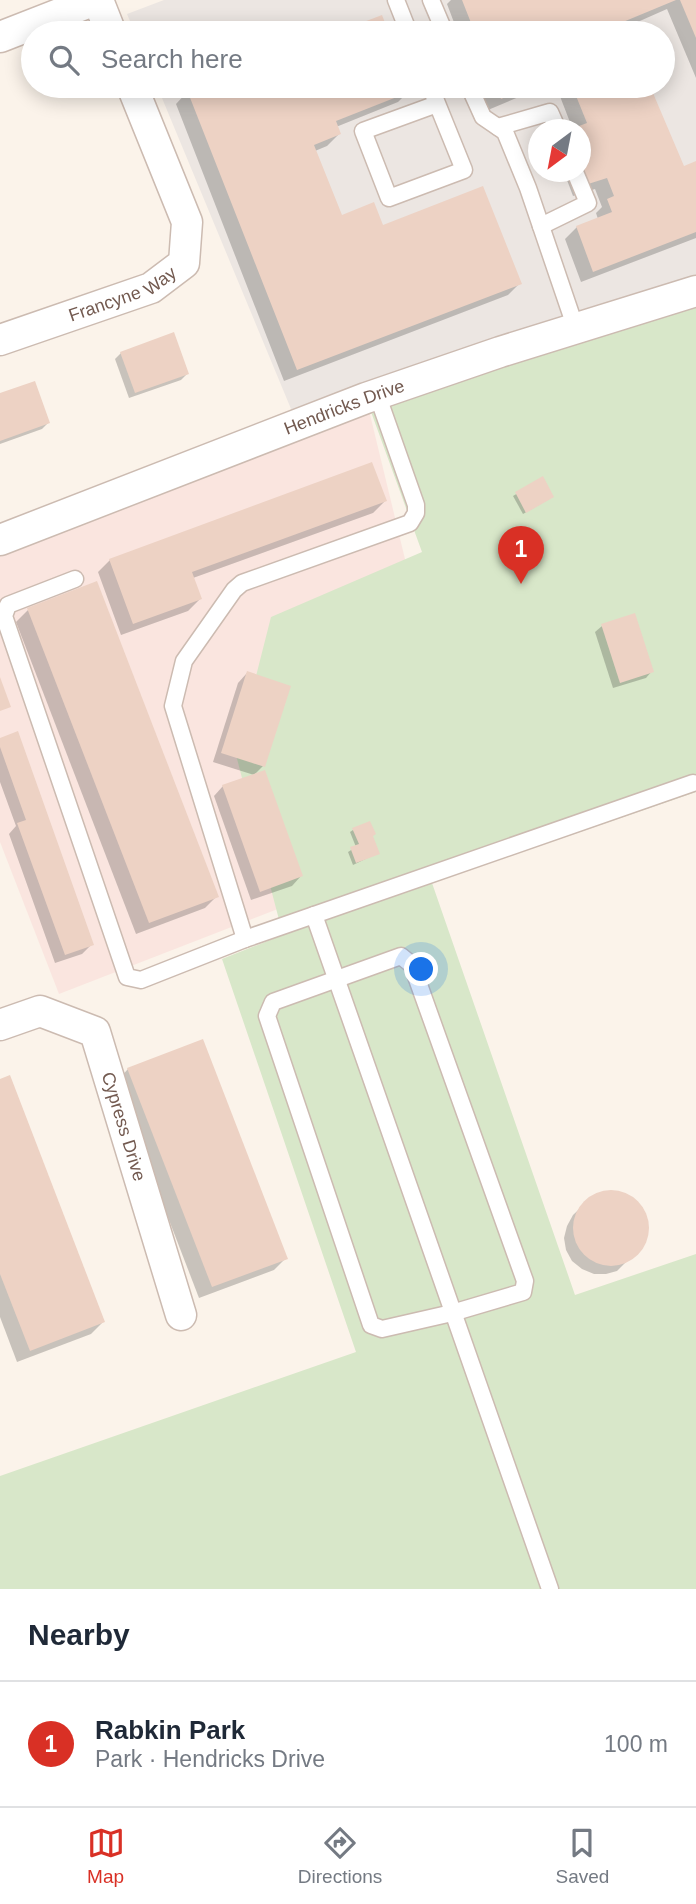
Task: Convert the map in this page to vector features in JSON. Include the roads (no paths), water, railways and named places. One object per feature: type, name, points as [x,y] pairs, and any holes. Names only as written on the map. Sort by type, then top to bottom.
[{"type":"street","points":[[42,21],[97,0],[106,21]]},
{"type":"street","points":[[0,37],[21,29]]},
{"type":"street","name":"Francyne Way","points":[[0,340],[151,288],[184,263],[187,222],[137,98]]},
{"type":"street","name":"Hendricks Drive","points":[[0,540],[377,394],[696,291]]},
{"type":"street","name":"Cypress Drive","points":[[0,1025],[40,1011],[94,1032],[181,1315]]},
{"type":"lane","points":[[396,0],[404,21]]},
{"type":"lane","points":[[431,0],[440,21]]},
{"type":"lane","points":[[435,98],[464,170],[389,198],[363,131],[437,104]]},
{"type":"lane","points":[[474,98],[483,117],[505,132],[528,188],[576,328]]},
{"type":"lane","points":[[498,127],[550,112],[553,119]]},
{"type":"lane","points":[[541,226],[588,203],[579,182]]},
{"type":"lane","points":[[245,940],[173,706],[184,661],[234,590],[242,583],[410,523],[416,513],[416,505],[377,394]]},
{"type":"lane","points":[[75,579],[8,605],[4,616],[127,977],[141,980],[314,915],[693,783]]},
{"type":"lane","points":[[314,915],[550,1589]]},
{"type":"lane","points":[[401,956],[412,965],[525,1282],[523,1292],[452,1313],[382,1329],[371,1325],[267,1016],[273,1002],[335,979],[401,956]]},
{"type":"place","name":"Rabkin Park","points":[[521,584]]}]
